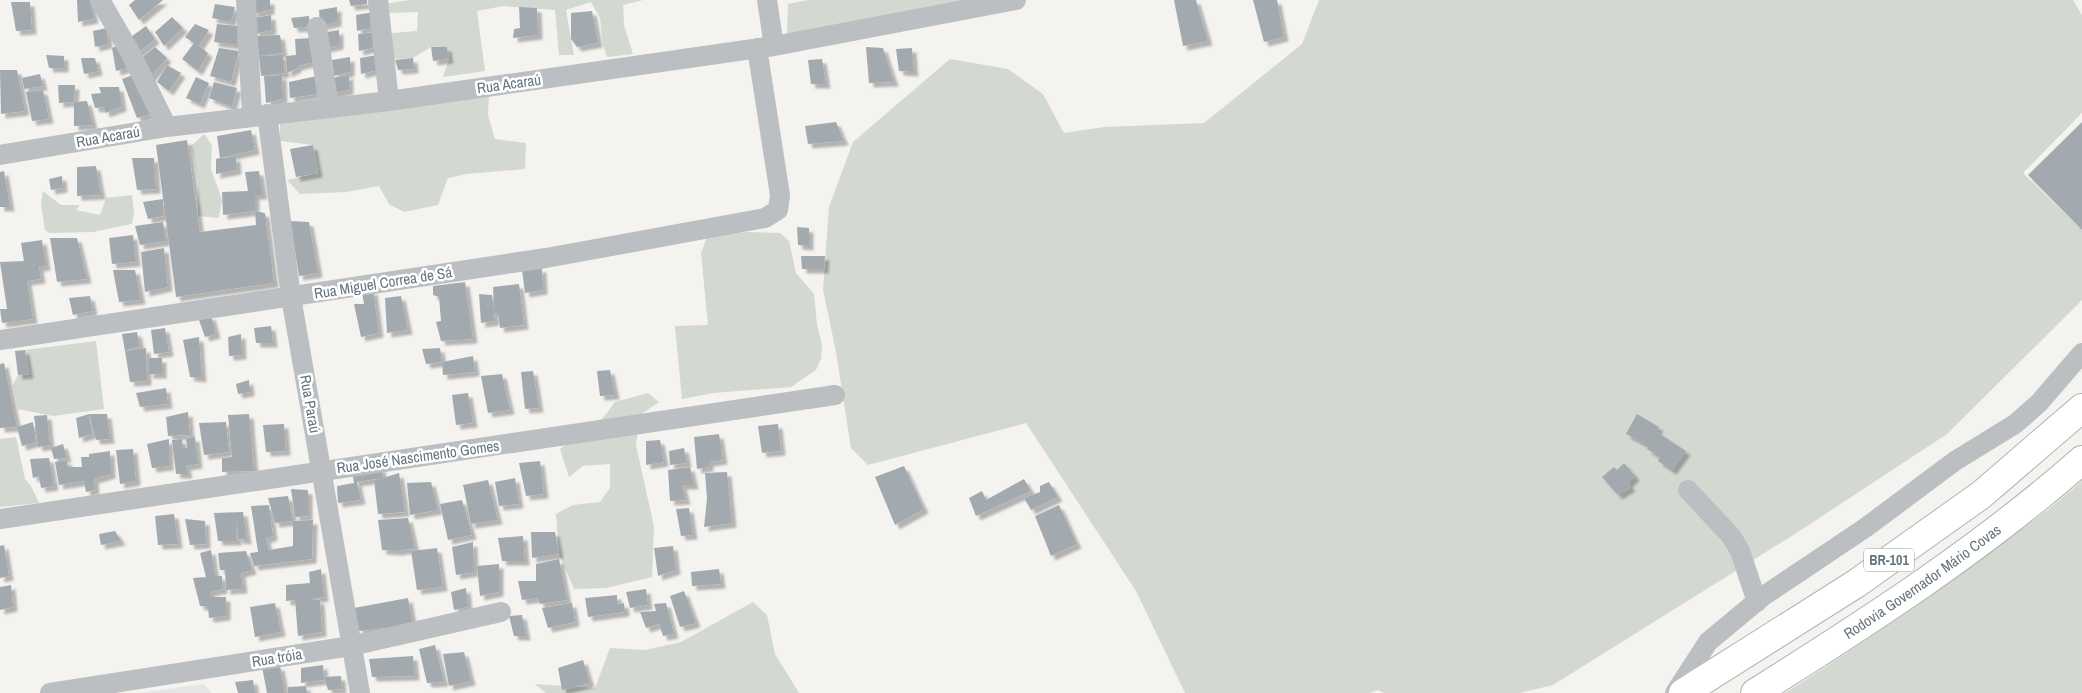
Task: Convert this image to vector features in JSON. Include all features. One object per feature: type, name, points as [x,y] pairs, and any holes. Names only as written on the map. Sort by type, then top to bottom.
[{"type":"highway","name":"BR-101","points":[[1683,693],[1858,583],[1966,506],[2082,408]]},
{"type":"highway","name":"Rodovia Governador Mário Covas","points":[[1755,693],[1879,615],[1960,558],[2082,460]]},
{"type":"street","points":[[100,0],[130,52],[167,127]]},
{"type":"street","name":"Rua Paraú","points":[[246,0],[260,115],[360,693]]},
{"type":"street","points":[[378,0],[390,101]]},
{"type":"street","points":[[765,47],[767,0]]},
{"type":"street","name":"Rua Acaraú","points":[[0,155],[167,127],[390,101],[765,47],[1016,0]]},
{"type":"street","points":[[317,27],[329,107]]},
{"type":"street","name":"Rua Miguel Correa de Sá","points":[[0,340],[546,258],[766,218],[778,210],[780,195],[765,47]]},
{"type":"street","points":[[1675,693],[1708,642],[1757,602],[1865,528],[1955,461],[2015,424],[2039,403],[2082,353]]},
{"type":"street","name":"Rua José Nascimento Gomes","points":[[0,519],[835,395]]},
{"type":"street","points":[[1688,490],[1731,536],[1740,551],[1757,602]]},
{"type":"street","name":"Rua tróia","points":[[50,693],[351,646],[501,612]]},
{"type":"shaded area","points":[[409,0],[643,0],[623,5],[624,25],[633,54],[607,57],[603,44],[600,18],[591,2],[566,10],[574,55],[559,55],[555,10],[503,6],[477,11],[485,71],[443,77],[449,59],[447,47],[431,47],[413,58],[383,60],[382,34],[417,31],[418,12],[386,13],[385,4]]},
{"type":"shaded area","points":[[808,0],[975,0],[787,37],[788,4]]},
{"type":"shaded area","points":[[1319,0],[2073,0],[2082,15],[2082,113],[2023,173],[2082,231],[2082,300],[1947,434],[1798,532],[1553,685],[1520,693],[1384,693],[1378,690],[1370,693],[1185,693],[1136,591],[1026,423],[868,465],[851,448],[836,352],[823,289],[829,207],[853,142],[950,59],[1008,69],[1043,94],[1064,133],[1104,127],[1204,123],[1302,44]]},
{"type":"shaded area","points":[[489,94],[488,115],[495,139],[526,143],[525,169],[466,174],[448,178],[438,205],[404,212],[389,204],[379,186],[346,192],[300,194],[287,180],[318,173],[313,145],[280,141],[280,121]]},
{"type":"shaded area","points":[[204,134],[212,145],[211,169],[222,200],[219,218],[198,216],[198,181],[191,146]]},
{"type":"shaded area","points":[[43,191],[61,205],[80,205],[76,210],[100,215],[106,198],[132,195],[134,212],[132,224],[93,232],[49,233],[45,230],[41,204]]},
{"type":"shaded area","points":[[746,232],[780,233],[789,241],[796,273],[814,294],[817,325],[822,344],[821,359],[816,370],[791,387],[713,393],[682,399],[675,326],[708,325],[701,253],[707,237]]},
{"type":"shaded area","points":[[96,341],[104,409],[53,416],[18,409],[13,385],[18,375],[29,374],[25,350]]},
{"type":"shaded area","points":[[648,393],[659,402],[640,415],[636,445],[654,527],[652,577],[606,588],[574,589],[559,554],[556,514],[573,505],[600,502],[610,488],[610,464],[583,466],[569,477],[560,449],[603,418],[615,402]]},
{"type":"shaded area","points":[[16,437],[25,479],[31,486],[39,503],[0,507],[0,439]]},
{"type":"shaded area","points":[[2082,481],[2082,693],[1785,693],[1829,665],[2005,541]]},
{"type":"shaded area","points":[[753,602],[767,615],[775,654],[799,693],[546,693],[535,684],[595,688],[610,648],[645,650],[681,642]]},
{"type":"shaded area","points":[[204,684],[211,693],[139,693]]},
{"type":"building","points":[[77,0],[90,0],[94,19],[78,22]]},
{"type":"building","points":[[135,0],[163,0],[139,20],[129,5]]},
{"type":"building","points":[[252,0],[270,0],[270,10],[253,14]]},
{"type":"building","points":[[349,0],[367,0],[367,4],[351,6]]},
{"type":"building","points":[[1174,0],[1196,0],[1208,41],[1183,46]]},
{"type":"building","points":[[1253,0],[1277,0],[1284,37],[1264,42]]},
{"type":"building","points":[[11,2],[30,2],[32,30],[16,31]]},
{"type":"building","points":[[215,4],[235,7],[231,22],[212,18]]},
{"type":"building","points":[[337,7],[337,22],[320,26],[319,10]]},
{"type":"building","points":[[519,7],[537,8],[538,35],[513,38],[514,29],[520,28]]},
{"type":"building","points":[[592,11],[598,43],[577,47],[571,39],[571,13]]},
{"type":"building","points":[[374,12],[374,27],[357,31],[356,15]]},
{"type":"building","points":[[271,15],[272,30],[255,34],[254,18]]},
{"type":"building","points":[[309,16],[310,27],[294,28],[291,18]]},
{"type":"building","points":[[172,17],[183,28],[164,46],[155,32]]},
{"type":"building","points":[[195,24],[209,30],[199,46],[208,53],[198,71],[182,59],[194,43],[185,37]]},
{"type":"building","points":[[217,24],[238,26],[237,45],[214,42]]},
{"type":"building","points":[[146,26],[155,39],[138,53],[128,39]]},
{"type":"building","points":[[107,28],[108,44],[95,47],[93,31]]},
{"type":"building","points":[[339,30],[339,45],[322,49],[321,33]]},
{"type":"building","points":[[376,32],[376,47],[359,51],[358,34]]},
{"type":"building","points":[[280,35],[283,53],[259,56],[256,36]]},
{"type":"building","points":[[311,38],[314,62],[297,66],[297,68],[287,73],[286,56],[296,55],[295,39]]},
{"type":"building","points":[[123,43],[131,67],[116,71],[112,48]]},
{"type":"building","points":[[155,47],[167,58],[149,79],[140,59]]},
{"type":"building","points":[[431,47],[447,47],[449,59],[433,61]]},
{"type":"building","points":[[866,47],[883,48],[894,82],[869,83]]},
{"type":"building","points":[[219,48],[239,51],[231,82],[210,76]]},
{"type":"building","points":[[912,48],[914,72],[899,71],[896,49]]},
{"type":"building","points":[[46,55],[64,56],[64,68],[49,68]]},
{"type":"building","points":[[283,55],[285,73],[261,76],[259,56]]},
{"type":"building","points":[[377,55],[378,70],[361,74],[360,58]]},
{"type":"building","points":[[350,57],[350,72],[334,76],[332,60]]},
{"type":"building","points":[[81,58],[95,58],[98,71],[84,74]]},
{"type":"building","points":[[413,58],[414,69],[398,70],[395,60]]},
{"type":"building","points":[[822,59],[826,84],[811,84],[808,60]]},
{"type":"building","points":[[167,65],[181,73],[169,91],[157,82]]},
{"type":"building","points":[[0,70],[17,70],[25,111],[1,114]]},
{"type":"building","points":[[40,74],[43,86],[24,89],[22,78]]},
{"type":"building","points":[[135,74],[152,114],[137,118],[122,79]]},
{"type":"building","points":[[282,75],[283,99],[266,103],[264,76]]},
{"type":"building","points":[[349,75],[349,90],[332,94],[331,78]]},
{"type":"building","points":[[317,76],[319,94],[290,98],[289,82]]},
{"type":"building","points":[[196,77],[209,83],[200,104],[186,98]]},
{"type":"building","points":[[214,82],[237,88],[232,107],[209,98]]},
{"type":"building","points":[[58,85],[75,85],[74,102],[59,103]]},
{"type":"building","points":[[99,87],[119,87],[122,107],[105,113],[104,107],[95,108],[91,94],[101,93]]},
{"type":"building","points":[[43,90],[49,119],[32,121],[26,92]]},
{"type":"building","points":[[87,101],[93,125],[74,126],[74,102]]},
{"type":"building","points":[[836,122],[844,141],[808,144],[805,126]]},
{"type":"building","points":[[2082,122],[2082,230],[2028,175]]},
{"type":"building","points":[[251,130],[255,150],[220,158],[217,136]]},
{"type":"building","points":[[187,140],[200,232],[256,225],[255,211],[265,213],[274,283],[176,297],[156,145]]},
{"type":"building","points":[[313,145],[318,173],[296,177],[290,149]]},
{"type":"building","points":[[236,157],[237,170],[216,174],[216,159]]},
{"type":"building","points":[[132,158],[154,158],[156,189],[137,190]]},
{"type":"building","points":[[96,166],[101,195],[77,196],[77,167]]},
{"type":"building","points":[[4,171],[10,207],[0,207],[0,172]]},
{"type":"building","points":[[259,171],[263,195],[255,195],[255,211],[223,215],[222,192],[248,191],[245,172]]},
{"type":"building","points":[[62,176],[63,188],[51,190],[49,179]]},
{"type":"building","points":[[163,199],[163,216],[148,219],[143,202]]},
{"type":"building","points":[[290,221],[309,222],[318,273],[299,276]]},
{"type":"building","points":[[163,222],[166,241],[140,245],[135,226]]},
{"type":"building","points":[[797,227],[809,228],[809,246],[798,245]]},
{"type":"building","points":[[133,235],[136,262],[112,264],[109,238]]},
{"type":"building","points":[[50,238],[77,238],[87,279],[57,282]]},
{"type":"building","points":[[42,240],[46,266],[39,267],[41,279],[27,281],[33,319],[2,323],[0,309],[7,309],[0,262],[24,261],[21,243]]},
{"type":"building","points":[[164,248],[168,287],[145,292],[141,252]]},
{"type":"building","points":[[801,256],[825,256],[824,269],[802,269]]},
{"type":"building","points":[[542,268],[543,290],[525,293],[522,270]]},
{"type":"building","points":[[113,270],[135,270],[141,300],[119,302]]},
{"type":"building","points":[[465,282],[473,339],[441,341],[436,322],[441,321],[439,297],[433,295],[433,286]]},
{"type":"building","points":[[519,284],[524,325],[500,328],[498,313],[494,313],[495,321],[481,323],[479,294],[492,295],[494,311],[493,287]]},
{"type":"building","points":[[373,290],[379,333],[361,337],[354,304],[364,304],[362,292]]},
{"type":"building","points":[[90,296],[93,311],[73,315],[69,298]]},
{"type":"building","points":[[401,296],[408,330],[387,333],[385,298]]},
{"type":"building","points":[[211,315],[216,334],[205,337],[199,320]]},
{"type":"building","points":[[271,326],[273,343],[256,343],[254,328]]},
{"type":"building","points":[[165,328],[169,352],[154,354],[151,330]]},
{"type":"building","points":[[137,332],[140,346],[125,351],[122,334]]},
{"type":"building","points":[[241,334],[242,355],[229,356],[228,337]]},
{"type":"building","points":[[199,337],[202,378],[190,377],[183,340]]},
{"type":"building","points":[[146,348],[147,381],[130,382],[125,351]]},
{"type":"building","points":[[440,348],[442,362],[426,364],[422,349]]},
{"type":"building","points":[[25,350],[29,374],[18,375],[15,351]]},
{"type":"building","points":[[473,356],[475,372],[443,375],[442,362]]},
{"type":"building","points":[[149,358],[162,358],[162,374],[149,374]]},
{"type":"building","points":[[4,363],[17,427],[0,428],[0,364]]},
{"type":"building","points":[[610,370],[615,395],[600,396],[597,371]]},
{"type":"building","points":[[533,371],[539,408],[525,409],[521,372]]},
{"type":"building","points":[[502,374],[510,410],[488,413],[481,376]]},
{"type":"building","points":[[249,380],[250,392],[238,394],[236,384]]},
{"type":"building","points":[[166,388],[168,404],[140,407],[136,393]]},
{"type":"building","points":[[468,393],[473,423],[456,425],[452,395]]},
{"type":"building","points":[[188,412],[190,435],[168,436],[166,417]]},
{"type":"building","points":[[89,414],[92,434],[79,438],[76,418]]},
{"type":"building","points":[[89,414],[107,414],[110,439],[96,440]]},
{"type":"building","points":[[249,414],[254,471],[222,472],[222,458],[232,457],[228,415]]},
{"type":"building","points":[[1637,414],[1659,427],[1647,445],[1626,434]]},
{"type":"building","points":[[47,415],[50,445],[38,447],[34,416]]},
{"type":"building","points":[[33,422],[36,442],[22,446],[17,427]]},
{"type":"building","points":[[226,422],[229,452],[204,455],[199,423]]},
{"type":"building","points":[[284,424],[286,451],[266,452],[263,425]]},
{"type":"building","points":[[778,424],[781,451],[762,453],[758,426]]},
{"type":"building","points":[[1657,432],[1686,451],[1672,470],[1658,461],[1660,457],[1647,449]]},
{"type":"building","points":[[719,434],[723,460],[709,462],[709,467],[697,469],[694,437]]},
{"type":"building","points":[[195,437],[198,464],[186,466],[188,474],[176,474],[172,440],[182,439],[183,448],[187,448],[186,438]]},
{"type":"building","points":[[169,439],[169,466],[152,468],[147,444]]},
{"type":"building","points":[[660,440],[664,462],[646,465],[646,441]]},
{"type":"building","points":[[63,444],[67,458],[54,459],[51,448]]},
{"type":"building","points":[[684,448],[687,463],[670,465],[669,451]]},
{"type":"building","points":[[133,449],[136,481],[120,484],[116,450]]},
{"type":"building","points":[[110,451],[111,474],[94,479],[95,490],[86,492],[84,481],[59,485],[55,462],[67,460],[68,467],[82,467],[81,457],[89,457],[89,454]]},
{"type":"building","points":[[49,458],[54,486],[41,488],[39,476],[33,478],[30,459]]},
{"type":"building","points":[[540,461],[544,494],[526,496],[519,463]]},
{"type":"building","points":[[1624,463],[1635,476],[1628,483],[1631,487],[1618,495],[1602,477],[1614,467],[1617,470]]},
{"type":"building","points":[[904,466],[924,509],[895,525],[875,477]]},
{"type":"building","points":[[381,467],[383,478],[357,482],[361,500],[338,503],[337,486],[354,483],[352,472]]},
{"type":"building","points":[[690,467],[694,485],[682,485],[686,500],[670,501],[668,470]]},
{"type":"building","points":[[727,472],[732,523],[704,527],[707,499],[705,473]]},
{"type":"building","points":[[399,473],[405,512],[378,514],[374,480]]},
{"type":"building","points":[[515,478],[519,504],[499,506],[495,482]]},
{"type":"building","points":[[1024,479],[1031,491],[976,516],[969,498],[982,491],[986,500]]},
{"type":"building","points":[[488,480],[498,520],[471,524],[463,485]]},
{"type":"building","points":[[431,482],[438,510],[410,515],[407,483]]},
{"type":"building","points":[[1049,482],[1058,497],[1031,510],[1024,498],[1040,492],[1040,486]]},
{"type":"building","points":[[291,489],[308,490],[308,516],[295,517]]},
{"type":"building","points":[[288,496],[293,521],[275,523],[268,498]]},
{"type":"building","points":[[462,500],[472,535],[448,540],[440,504]]},
{"type":"building","points":[[269,505],[273,536],[266,539],[269,550],[293,546],[293,521],[313,520],[312,559],[254,566],[250,553],[258,552],[251,506]]},
{"type":"building","points":[[1059,505],[1077,544],[1051,556],[1035,516]]},
{"type":"building","points":[[689,508],[693,535],[681,536],[676,509]]},
{"type":"building","points":[[243,512],[247,540],[238,539],[236,518],[237,541],[218,541],[214,513]]},
{"type":"building","points":[[174,514],[178,544],[158,545],[155,516]]},
{"type":"building","points":[[408,518],[415,548],[398,551],[382,550],[378,520]]},
{"type":"building","points":[[185,519],[205,521],[206,544],[190,545]]},
{"type":"building","points":[[115,531],[121,541],[101,545],[99,534]]},
{"type":"building","points":[[531,532],[555,532],[559,554],[532,558]]},
{"type":"building","points":[[523,536],[525,561],[502,561],[498,538]]},
{"type":"building","points":[[473,542],[474,572],[456,575],[452,547]]},
{"type":"building","points":[[4,545],[9,576],[0,578],[0,546]]},
{"type":"building","points":[[673,546],[676,570],[658,576],[654,548]]},
{"type":"building","points":[[437,548],[443,587],[417,590],[411,551]]},
{"type":"building","points":[[211,550],[215,576],[222,576],[223,589],[210,592],[210,597],[226,597],[226,616],[209,618],[208,606],[200,606],[193,578],[206,577],[200,553]]},
{"type":"building","points":[[246,551],[252,570],[241,573],[243,589],[226,590],[225,570],[220,570],[218,553]]},
{"type":"building","points":[[559,559],[567,600],[540,604],[538,598],[522,600],[518,581],[536,581],[536,564]]},
{"type":"building","points":[[499,564],[499,592],[480,596],[477,566]]},
{"type":"building","points":[[321,569],[324,597],[311,599],[320,600],[322,632],[298,636],[295,600],[286,601],[286,585],[310,583],[309,572]]},
{"type":"building","points":[[719,569],[721,584],[692,586],[691,572]]},
{"type":"building","points":[[11,585],[13,607],[0,610],[0,587]]},
{"type":"building","points":[[466,588],[468,607],[454,610],[451,592]]},
{"type":"building","points":[[646,589],[648,605],[630,608],[626,592]]},
{"type":"building","points":[[684,591],[696,623],[680,627],[670,596]]},
{"type":"building","points":[[617,595],[617,604],[624,603],[625,612],[588,617],[585,598]]},
{"type":"building","points":[[408,598],[413,625],[359,631],[354,608]]},
{"type":"building","points":[[275,603],[281,632],[255,637],[250,607]]},
{"type":"building","points":[[572,603],[575,622],[548,628],[542,608]]},
{"type":"building","points":[[666,603],[674,634],[663,636],[659,624],[646,628],[640,612],[656,611],[654,604]]},
{"type":"building","points":[[522,615],[526,636],[514,636],[509,616]]},
{"type":"building","points":[[435,645],[444,682],[427,683],[419,649]]},
{"type":"building","points":[[464,652],[471,681],[449,686],[443,654]]},
{"type":"building","points":[[413,656],[415,676],[372,677],[369,659]]},
{"type":"building","points":[[583,660],[590,683],[562,690],[558,668]]},
{"type":"building","points":[[323,665],[324,680],[301,683],[301,668]]},
{"type":"building","points":[[280,666],[285,693],[267,693],[262,667]]},
{"type":"building","points":[[341,676],[342,689],[328,690],[324,677]]},
{"type":"building","points":[[253,680],[255,693],[238,693],[235,682]]},
{"type":"building","points":[[306,686],[307,693],[288,693],[288,687]]}]
